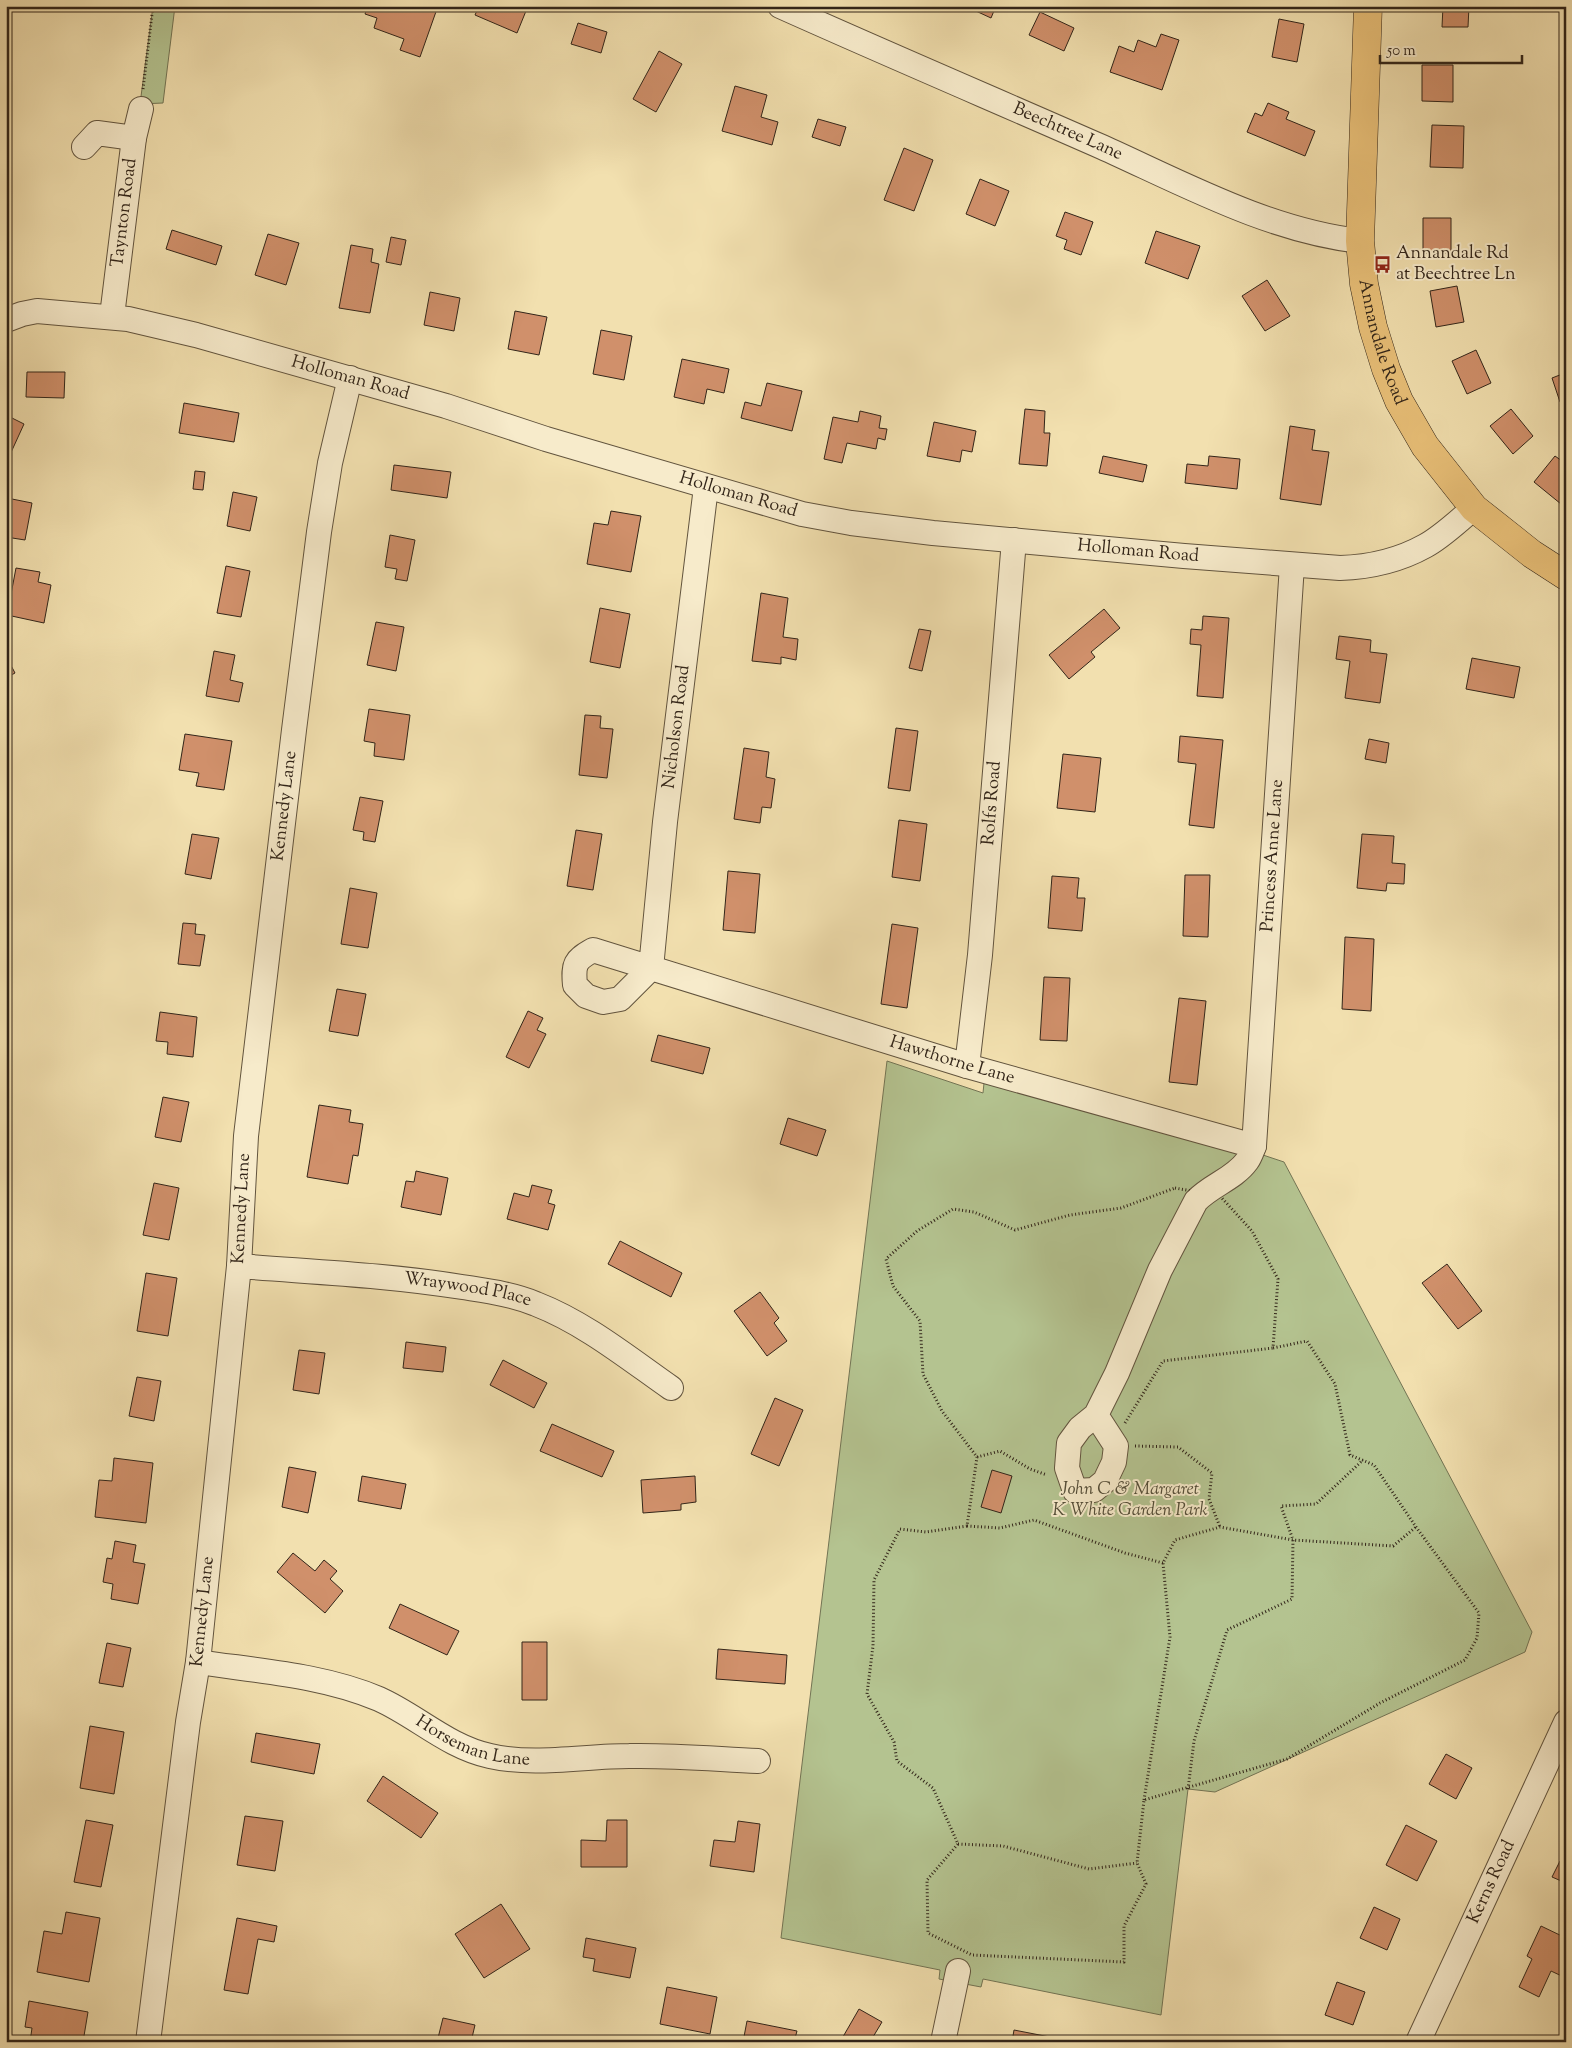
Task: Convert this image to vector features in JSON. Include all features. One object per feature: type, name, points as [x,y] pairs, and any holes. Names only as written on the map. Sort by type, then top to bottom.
[{"type":"main road","name":"Annandale Road","points":[[1368,6],[1360,241],[1364,284],[1373,327],[1386,369],[1399,402],[1425,446],[1474,508],[1532,554],[1566,576]]},
{"type":"street","name":"Beechtree Lane","points":[[780,6],[1231,204],[1302,231],[1338,239],[1360,241]]},
{"type":"street","name":"Taynton Road","points":[[112,316],[134,138],[142,109]]},
{"type":"street","points":[[84,147],[97,133],[134,138]]},
{"type":"street","name":"Holloman Road","points":[[6,320],[38,311],[112,316],[196,336],[350,378],[706,487],[802,514],[851,523],[1014,540],[1340,568],[1367,567],[1396,560],[1426,546],[1474,508]]},
{"type":"street","name":"Kennedy Lane","points":[[148,2042],[188,1722],[198,1662],[239,1266],[246,1136],[308,621],[330,462],[350,378]]},
{"type":"street","name":"Nicholson Road","points":[[651,968],[665,822],[706,487]]},
{"type":"street","name":"Rolfs Road","points":[[967,1066],[980,955],[1014,540]]},
{"type":"street","name":"Princess Anne Lane","points":[[1254,1146],[1292,565]]},
{"type":"street","name":"Hawthorne Lane","points":[[651,968],[967,1066],[1254,1146]]},
{"type":"street","points":[[1096,1415],[1116,1446],[1114,1462],[1105,1481],[1094,1490],[1074,1491],[1067,1468],[1069,1444],[1080,1428],[1096,1415],[1117,1373],[1160,1270],[1196,1201],[1204,1193],[1235,1173],[1247,1161],[1254,1146]]},
{"type":"street","name":"Wraywood Place","points":[[239,1266],[437,1283],[511,1295],[570,1320],[604,1341],[671,1388]]},
{"type":"street","name":"Horseman Lane","points":[[198,1662],[304,1678],[348,1688],[380,1700],[461,1747],[490,1756],[523,1760],[668,1756],[758,1761]]},
{"type":"street","name":"Kerns Road","points":[[1418,2042],[1566,1722]]},
{"type":"street","points":[[944,2042],[958,1971]]},
{"type":"path","points":[[142,109],[153,6]]},
{"type":"path","points":[[967,1526],[977,1457],[942,1411],[923,1374],[920,1320],[893,1286],[886,1259],[917,1232],[953,1209],[974,1212],[1015,1230],[1070,1215],[1121,1208],[1175,1188],[1220,1196],[1252,1231],[1278,1279],[1272,1348]]},
{"type":"path","points":[[1144,1800],[1188,1789],[1287,1759],[1380,1703],[1465,1660],[1477,1638],[1479,1612],[1416,1527],[1374,1465],[1350,1455],[1335,1384],[1307,1341],[1272,1348],[1163,1361],[1119,1432],[1116,1446],[1178,1447],[1212,1473],[1209,1499],[1220,1527]]},
{"type":"path","points":[[977,1457],[1000,1451],[1030,1469],[1065,1482],[1072,1482]]},
{"type":"path","points":[[1188,1789],[1194,1741],[1227,1630],[1292,1599],[1293,1540],[1281,1506],[1316,1504],[1363,1460]]},
{"type":"path","points":[[958,1844],[933,1788],[897,1761],[894,1742],[867,1694],[873,1646],[874,1580],[900,1529],[926,1532],[967,1526],[1000,1528],[1034,1520],[1125,1553],[1163,1564]]},
{"type":"path","points":[[958,1844],[927,1880],[928,1933],[972,1956],[1124,1962],[1124,1926],[1146,1884],[1137,1863],[1144,1800],[1170,1638],[1163,1564],[1175,1540],[1220,1527],[1293,1540],[1393,1546],[1416,1527]]},
{"type":"path","points":[[958,1844],[1003,1846],[1089,1869],[1137,1863]]},
{"type":"green space","points":[[153,6],[175,6],[163,103],[140,104]]},
{"type":"green space","name":"John C & Margaret K White Garden Park","points":[[887,1061],[983,1093],[986,1063],[1284,1162],[1532,1632],[1525,1652],[1215,1792],[1188,1789],[1161,2015],[983,1979],[981,1987],[939,1979],[940,1970],[781,1938]]},
{"type":"building","points":[[368,6],[438,6],[420,57],[400,50],[404,39],[374,28],[377,18],[365,14]]},
{"type":"building","points":[[479,6],[528,6],[517,33],[475,15]]},
{"type":"building","points":[[965,6],[996,6],[991,18]]},
{"type":"building","points":[[1443,6],[1469,6],[1468,27],[1442,27]]},
{"type":"building","points":[[1040,12],[1074,28],[1064,51],[1029,35]]},
{"type":"building","points":[[1279,19],[1304,24],[1297,62],[1272,57]]},
{"type":"building","points":[[578,23],[607,32],[601,53],[571,44]]},
{"type":"building","points":[[1161,34],[1179,40],[1162,90],[1110,72],[1119,46],[1134,52],[1138,40],[1156,47]]},
{"type":"building","points":[[659,51],[682,64],[656,112],[633,99]]},
{"type":"building","points":[[1422,65],[1453,65],[1453,102],[1422,101]]},
{"type":"building","points":[[735,86],[767,95],[761,117],[778,122],[772,145],[722,131]]},
{"type":"building","points":[[1268,103],[1289,112],[1286,119],[1315,131],[1305,156],[1247,132],[1255,113],[1262,116]]},
{"type":"building","points":[[818,119],[846,127],[840,146],[812,137]]},
{"type":"building","points":[[1432,125],[1464,126],[1463,168],[1430,167]]},
{"type":"building","points":[[904,148],[933,160],[914,211],[884,200]]},
{"type":"building","points":[[980,179],[1009,191],[995,226],[966,214]]},
{"type":"building","points":[[1562,182],[1566,182],[1566,198],[1565,198]]},
{"type":"building","points":[[1065,212],[1093,222],[1081,255],[1064,249],[1067,240],[1056,236]]},
{"type":"building","points":[[1423,218],[1451,218],[1451,253],[1423,253]]},
{"type":"building","points":[[172,230],[222,246],[216,265],[166,249]]},
{"type":"building","points":[[1156,231],[1200,246],[1188,279],[1145,263]]},
{"type":"building","points":[[268,234],[299,243],[286,285],[255,275]]},
{"type":"building","points":[[391,237],[406,240],[401,265],[386,262]]},
{"type":"building","points":[[351,245],[373,249],[371,262],[379,264],[370,313],[339,308]]},
{"type":"building","points":[[1267,280],[1290,316],[1265,331],[1242,296]]},
{"type":"building","points":[[1457,286],[1464,322],[1436,327],[1430,291]]},
{"type":"building","points":[[430,292],[460,298],[454,331],[424,325]]},
{"type":"building","points":[[515,311],[547,317],[539,355],[508,349]]},
{"type":"building","points":[[601,330],[632,336],[624,380],[593,374]]},
{"type":"building","points":[[1476,350],[1491,383],[1467,394],[1452,361]]},
{"type":"building","points":[[682,359],[729,369],[724,393],[707,389],[704,404],[674,397]]},
{"type":"building","points":[[27,372],[65,372],[64,398],[26,397]]},
{"type":"building","points":[[1565,373],[1566,400],[1560,402],[1552,378]]},
{"type":"building","points":[[767,383],[802,391],[792,431],[741,418],[745,402],[761,406]]},
{"type":"building","points":[[184,403],[239,413],[234,442],[179,433]]},
{"type":"building","points":[[1025,409],[1045,411],[1044,433],[1050,433],[1047,466],[1019,464]]},
{"type":"building","points":[[1511,409],[1533,436],[1513,454],[1490,426]]},
{"type":"building","points":[[860,411],[881,416],[879,428],[887,429],[885,440],[878,438],[876,449],[847,443],[842,463],[824,459],[833,417],[858,422]]},
{"type":"building","points":[[6,415],[24,424],[8,459],[6,458]]},
{"type":"building","points":[[934,422],[976,431],[972,452],[962,450],[960,462],[927,456]]},
{"type":"building","points":[[1290,426],[1315,430],[1312,450],[1329,452],[1321,505],[1280,499]]},
{"type":"building","points":[[1103,456],[1147,465],[1143,482],[1099,473]]},
{"type":"building","points":[[1209,456],[1240,459],[1237,489],[1185,483],[1187,464],[1208,466]]},
{"type":"building","points":[[1555,456],[1562,461],[1566,456],[1566,498],[1561,504],[1534,482]]},
{"type":"building","points":[[394,465],[451,472],[447,498],[391,490]]},
{"type":"building","points":[[195,471],[205,472],[203,490],[193,489]]},
{"type":"building","points":[[233,492],[257,497],[250,531],[227,526]]},
{"type":"building","points":[[7,498],[32,503],[25,540],[6,537]]},
{"type":"building","points":[[611,511],[641,516],[631,572],[587,564],[594,523],[608,525]]},
{"type":"building","points":[[390,535],[415,540],[407,581],[395,579],[397,569],[385,567]]},
{"type":"building","points":[[226,566],[250,571],[241,617],[217,613]]},
{"type":"building","points":[[16,568],[40,572],[38,582],[51,585],[44,623],[7,615]]},
{"type":"building","points":[[761,593],[788,598],[783,637],[798,639],[796,660],[781,657],[781,664],[752,661]]},
{"type":"building","points":[[600,608],[630,614],[620,668],[590,662]]},
{"type":"building","points":[[1104,609],[1120,628],[1091,652],[1095,657],[1069,679],[1049,655]]},
{"type":"building","points":[[1203,616],[1229,618],[1223,698],[1197,696],[1201,645],[1190,644],[1191,629],[1202,630]]},
{"type":"building","points":[[376,622],[404,627],[396,671],[367,665]]},
{"type":"building","points":[[919,629],[931,631],[922,671],[909,668]]},
{"type":"building","points":[[1339,636],[1371,640],[1370,652],[1387,654],[1380,703],[1345,698],[1350,661],[1336,659]]},
{"type":"building","points":[[214,651],[235,655],[230,680],[243,683],[239,702],[206,696]]},
{"type":"building","points":[[6,656],[15,673],[6,678]]},
{"type":"building","points":[[1472,658],[1520,667],[1514,698],[1466,689]]},
{"type":"building","points":[[369,709],[410,715],[404,760],[374,756],[375,743],[364,741]]},
{"type":"building","points":[[585,715],[601,716],[600,728],[613,729],[607,778],[579,775]]},
{"type":"building","points":[[896,728],[918,731],[910,791],[888,788]]},
{"type":"building","points":[[185,734],[232,741],[224,790],[196,786],[199,773],[179,770]]},
{"type":"building","points":[[1180,736],[1223,740],[1214,828],[1189,825],[1196,764],[1178,762]]},
{"type":"building","points":[[1369,739],[1389,743],[1386,763],[1365,759]]},
{"type":"building","points":[[744,748],[769,752],[766,777],[775,779],[771,808],[762,807],[760,823],[734,819]]},
{"type":"building","points":[[1063,754],[1101,758],[1095,812],[1057,808]]},
{"type":"building","points":[[360,797],[383,801],[375,842],[363,840],[364,832],[353,830]]},
{"type":"building","points":[[899,820],[927,824],[920,881],[892,877]]},
{"type":"building","points":[[576,830],[602,834],[593,890],[567,886]]},
{"type":"building","points":[[192,834],[219,838],[211,879],[185,874]]},
{"type":"building","points":[[1362,834],[1394,836],[1392,863],[1405,864],[1404,884],[1387,883],[1386,891],[1357,888]]},
{"type":"building","points":[[728,871],[760,874],[755,933],[723,930]]},
{"type":"building","points":[[1185,875],[1210,875],[1208,937],[1183,936]]},
{"type":"building","points":[[1052,876],[1079,878],[1077,898],[1085,898],[1082,931],[1048,928]]},
{"type":"building","points":[[350,888],[377,893],[368,948],[341,944]]},
{"type":"building","points":[[183,923],[196,924],[195,934],[205,935],[200,966],[178,964]]},
{"type":"building","points":[[892,924],[918,928],[907,1008],[881,1004]]},
{"type":"building","points":[[1345,937],[1374,939],[1371,1011],[1342,1009]]},
{"type":"building","points":[[1044,977],[1070,978],[1067,1041],[1040,1040]]},
{"type":"building","points":[[337,989],[366,994],[358,1036],[329,1031]]},
{"type":"building","points":[[1179,998],[1206,1001],[1197,1085],[1169,1082]]},
{"type":"building","points":[[528,1011],[543,1018],[537,1030],[546,1034],[529,1068],[506,1057]]},
{"type":"building","points":[[160,1012],[197,1017],[193,1057],[167,1054],[168,1042],[156,1041]]},
{"type":"building","points":[[658,1035],[710,1048],[703,1074],[651,1061]]},
{"type":"building","points":[[163,1097],[189,1102],[181,1142],[155,1137]]},
{"type":"building","points":[[319,1105],[351,1110],[349,1122],[363,1124],[358,1156],[353,1155],[348,1184],[307,1177]]},
{"type":"building","points":[[788,1118],[826,1130],[817,1156],[780,1144]]},
{"type":"building","points":[[416,1171],[448,1178],[441,1215],[401,1207],[406,1181],[414,1182]]},
{"type":"building","points":[[154,1183],[179,1188],[169,1240],[143,1235]]},
{"type":"building","points":[[532,1185],[552,1190],[548,1203],[555,1205],[548,1230],[507,1219],[514,1193],[529,1197]]},
{"type":"building","points":[[620,1241],[682,1273],[671,1297],[608,1264]]},
{"type":"building","points":[[1447,1264],[1482,1311],[1458,1329],[1422,1283]]},
{"type":"building","points":[[146,1273],[177,1278],[168,1336],[137,1331]]},
{"type":"building","points":[[760,1292],[779,1318],[774,1323],[787,1341],[767,1356],[734,1311]]},
{"type":"building","points":[[406,1342],[446,1347],[443,1372],[403,1368]]},
{"type":"building","points":[[299,1350],[325,1353],[319,1394],[293,1390]]},
{"type":"building","points":[[503,1360],[547,1383],[534,1408],[490,1385]]},
{"type":"building","points":[[137,1377],[161,1381],[154,1421],[129,1416]]},
{"type":"building","points":[[775,1398],[803,1410],[779,1466],[751,1454]]},
{"type":"building","points":[[552,1424],[614,1451],[602,1477],[540,1451]]},
{"type":"building","points":[[114,1458],[153,1463],[146,1523],[95,1517],[99,1480],[112,1481]]},
{"type":"building","points":[[289,1467],[316,1472],[308,1513],[282,1507]]},
{"type":"building","points":[[992,1470],[1012,1476],[1001,1513],[981,1507]]},
{"type":"building","points":[[362,1476],[406,1484],[401,1509],[358,1501]]},
{"type":"building","points":[[695,1476],[696,1502],[681,1504],[681,1510],[643,1513],[641,1480]]},
{"type":"building","points":[[115,1541],[136,1545],[133,1562],[145,1564],[138,1604],[111,1599],[113,1584],[103,1582],[107,1558],[112,1559]]},
{"type":"building","points":[[293,1553],[315,1571],[324,1560],[337,1571],[330,1579],[343,1591],[325,1613],[277,1572]]},
{"type":"building","points":[[400,1604],[459,1631],[447,1655],[389,1628]]},
{"type":"building","points":[[522,1642],[547,1642],[547,1700],[522,1700]]},
{"type":"building","points":[[107,1643],[131,1648],[123,1687],[99,1683]]},
{"type":"building","points":[[718,1649],[787,1655],[785,1684],[716,1679]]},
{"type":"building","points":[[90,1726],[124,1732],[114,1794],[80,1788]]},
{"type":"building","points":[[256,1733],[320,1744],[314,1774],[251,1762]]},
{"type":"building","points":[[1446,1754],[1472,1768],[1456,1799],[1429,1784]]},
{"type":"building","points":[[383,1776],[438,1813],[421,1838],[367,1801]]},
{"type":"building","points":[[245,1816],[283,1821],[275,1871],[237,1865]]},
{"type":"building","points":[[86,1820],[113,1825],[101,1887],[74,1882]]},
{"type":"building","points":[[607,1820],[627,1820],[627,1867],[581,1867],[581,1840],[606,1841]]},
{"type":"building","points":[[738,1821],[760,1824],[754,1872],[710,1866],[714,1840],[735,1842]]},
{"type":"building","points":[[1406,1825],[1437,1841],[1417,1881],[1386,1865]]},
{"type":"building","points":[[1560,1861],[1566,1864],[1566,1883],[1552,1877]]},
{"type":"building","points":[[501,1904],[530,1949],[484,1978],[455,1934]]},
{"type":"building","points":[[1374,1907],[1400,1919],[1387,1950],[1360,1938]]},
{"type":"building","points":[[66,1912],[100,1918],[89,1982],[37,1972],[44,1931],[62,1934]]},
{"type":"building","points":[[237,1918],[277,1926],[274,1942],[258,1939],[248,1994],[224,1990]]},
{"type":"building","points":[[1541,1926],[1566,1938],[1566,1978],[1551,1971],[1539,1997],[1519,1987],[1532,1959],[1527,1956]]},
{"type":"building","points":[[586,1938],[636,1948],[630,1978],[593,1971],[595,1959],[583,1957]]},
{"type":"building","points":[[1337,1982],[1365,1992],[1353,2025],[1325,2015]]},
{"type":"building","points":[[667,1987],[717,1997],[710,2034],[660,2024]]},
{"type":"building","points":[[29,2001],[88,2012],[83,2042],[30,2042],[32,2028],[25,2027]]},
{"type":"building","points":[[859,2009],[882,2022],[870,2042],[840,2042]]},
{"type":"building","points":[[443,2018],[475,2025],[471,2042],[437,2042]]},
{"type":"building","points":[[747,2021],[797,2031],[794,2042],[743,2042]]},
{"type":"building","points":[[1014,2030],[1055,2038],[1054,2042],[1012,2042]]},
{"type":"place","name":"Annandale Rd at Beechtree Ln","points":[[1382,264]]}]
